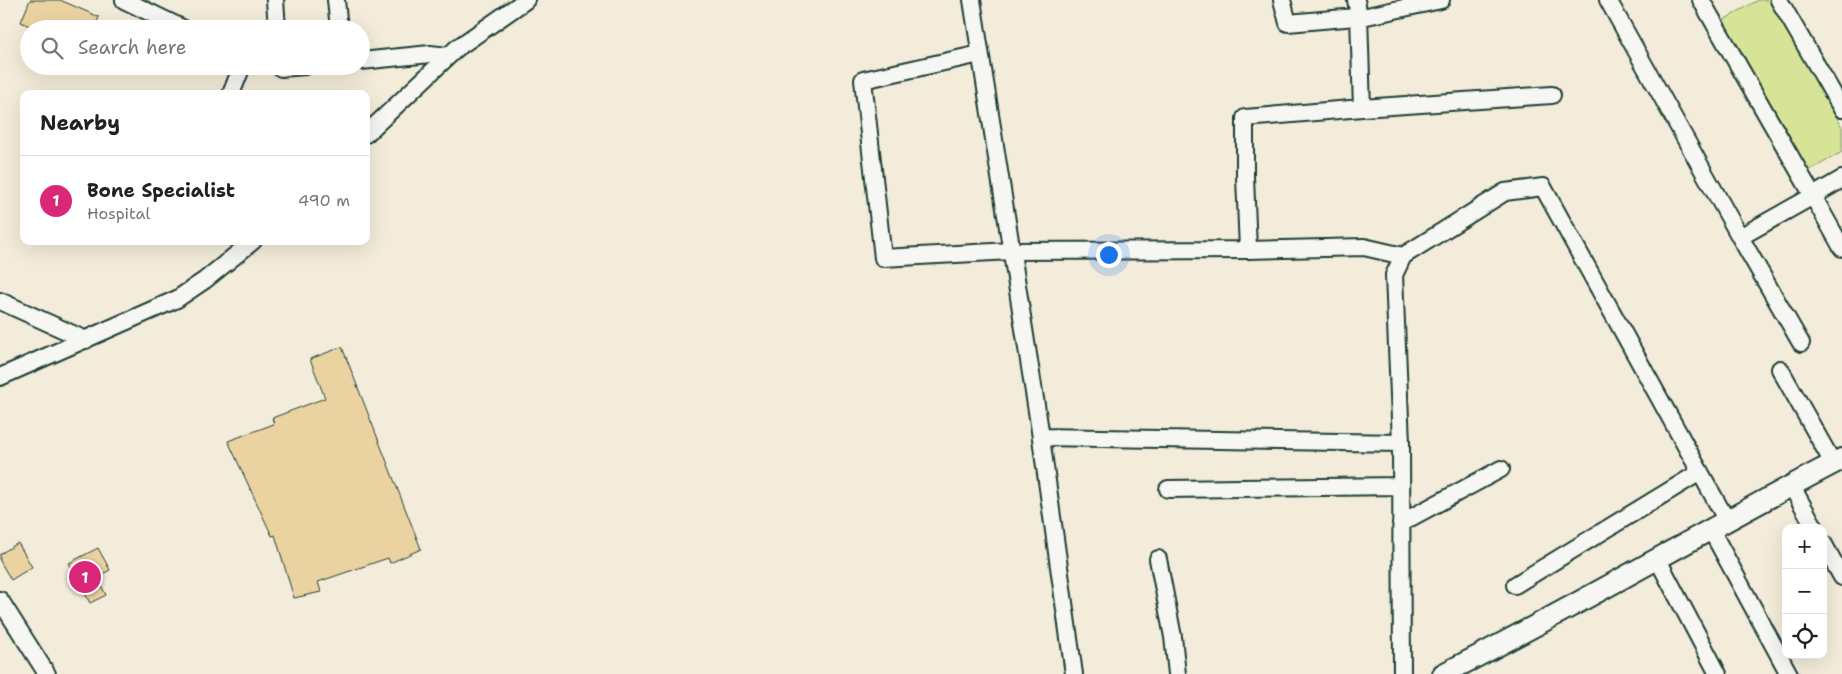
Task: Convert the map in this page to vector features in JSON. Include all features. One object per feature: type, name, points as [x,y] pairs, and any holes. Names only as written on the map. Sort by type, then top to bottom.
[{"type":"street","points":[[124,0],[165,20]]},
{"type":"street","points":[[275,0],[276,20]]},
{"type":"street","points":[[336,0],[338,20]]},
{"type":"street","points":[[370,130],[448,56],[526,0]]},
{"type":"street","points":[[972,0],[1041,437],[1074,674]]},
{"type":"street","points":[[1282,0],[1288,23],[1359,16],[1441,0]]},
{"type":"street","points":[[1356,0],[1359,16],[1362,108]]},
{"type":"street","points":[[1608,0],[1801,343]]},
{"type":"street","points":[[1702,0],[1842,248]]},
{"type":"street","points":[[1779,0],[1842,109]]},
{"type":"street","points":[[370,61],[430,54],[448,56]]},
{"type":"street","points":[[980,54],[862,80],[883,258],[1011,251],[1248,250],[1364,247],[1402,256]]},
{"type":"street","points":[[233,90],[238,75]]},
{"type":"street","points":[[1248,250],[1245,118],[1552,95]]},
{"type":"street","points":[[1740,237],[1842,179]]},
{"type":"street","points":[[1402,674],[1401,443],[1394,276],[1402,256],[1505,192],[1543,187],[1700,472],[1718,523],[1789,674]]},
{"type":"street","points":[[0,377],[178,299],[248,245]]},
{"type":"street","points":[[0,301],[86,340]]},
{"type":"street","points":[[1443,674],[1718,523],[1837,461],[1780,369]]},
{"type":"street","points":[[1041,437],[1401,443]]},
{"type":"street","points":[[1401,523],[1501,469]]},
{"type":"street","points":[[1515,585],[1700,472]]},
{"type":"street","points":[[1791,485],[1813,524]]},
{"type":"street","points":[[1168,488],[1401,486]]},
{"type":"street","points":[[1827,550],[1842,577]]},
{"type":"street","points":[[1657,558],[1718,674]]},
{"type":"street","points":[[1158,559],[1173,637],[1177,674]]},
{"type":"street","points":[[0,600],[47,674]]},
{"type":"green space","points":[[1758,0],[1771,0],[1842,127],[1842,152],[1807,172],[1722,21]]},
{"type":"building","points":[[30,0],[60,0],[99,17],[98,20],[22,20]]},
{"type":"building","points":[[342,347],[421,549],[390,563],[388,558],[318,582],[321,592],[294,598],[275,535],[272,536],[228,441],[274,424],[272,418],[325,398],[310,359]]},
{"type":"building","points":[[18,543],[32,567],[11,580],[0,561],[0,554]]},
{"type":"building","points":[[98,548],[110,570],[97,577],[106,595],[90,603],[69,563]]},
{"type":"place","name":"Bone Specialist","points":[[85,577]]}]
